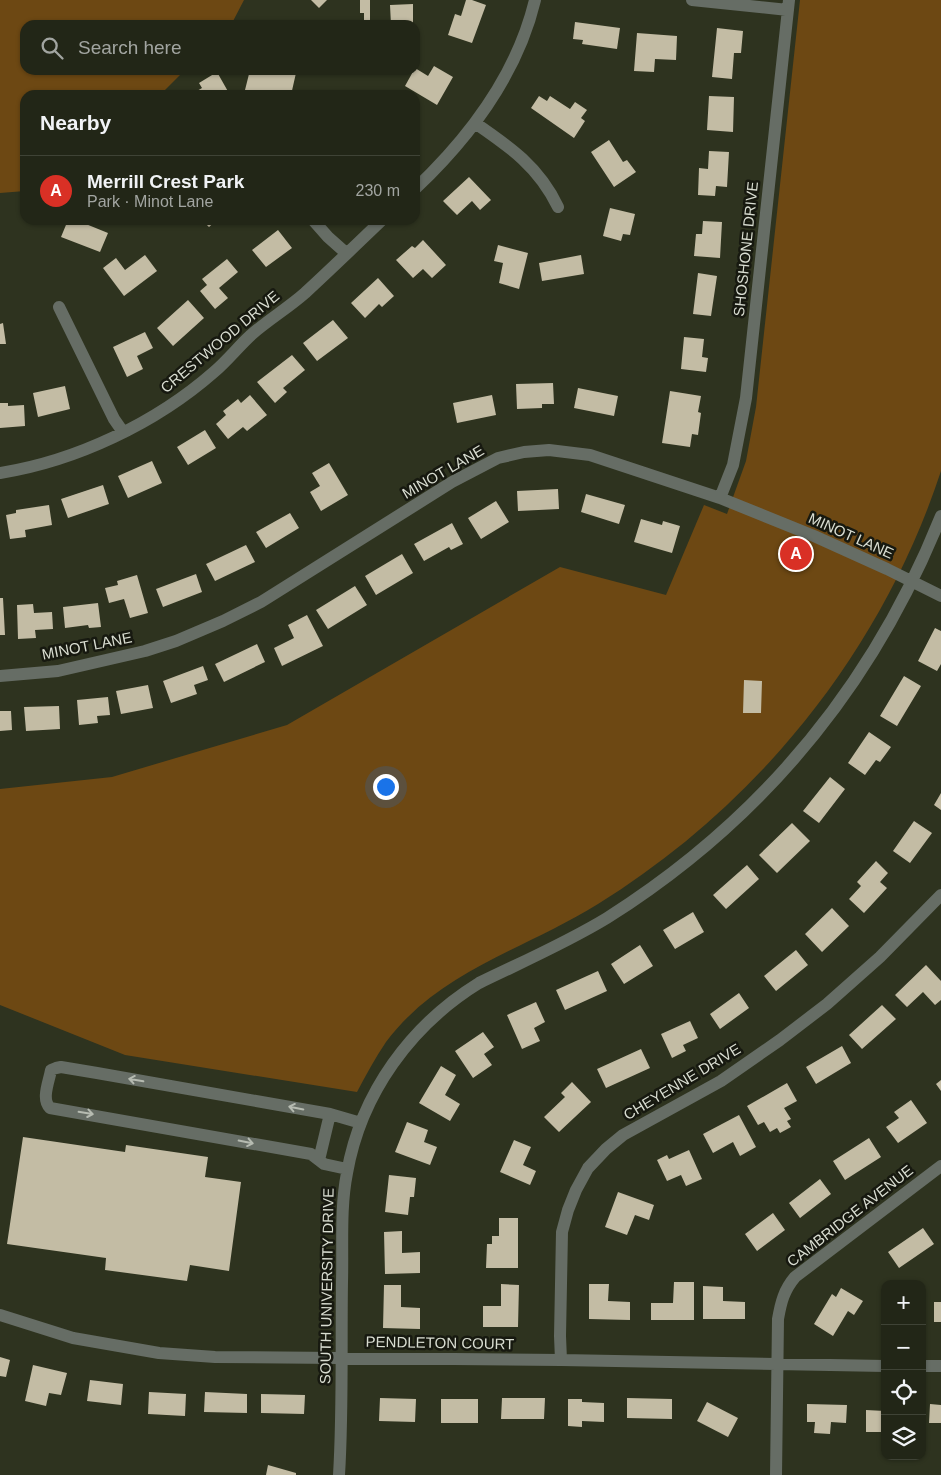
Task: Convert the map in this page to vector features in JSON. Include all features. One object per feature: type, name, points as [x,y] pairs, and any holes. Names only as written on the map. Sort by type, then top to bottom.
[{"type":"street","points":[[420,184],[444,162],[476,123],[505,76],[521,42],[534,0]]},
{"type":"street","points":[[692,0],[788,5]]},
{"type":"street","name":"SHOSHONE DRIVE","points":[[720,498],[733,465],[746,398],[788,5]]},
{"type":"street","points":[[476,123],[504,144],[538,174],[558,207]]},
{"type":"street","points":[[317,225],[328,238],[346,253]]},
{"type":"street","name":"CRESTWOOD DRIVE","points":[[0,473],[50,462],[123,432],[176,402],[215,371],[252,334],[305,293],[377,225]]},
{"type":"street","points":[[59,307],[107,405],[123,432]]},
{"type":"street","name":"MINOT LANE","points":[[0,676],[58,671],[101,662],[176,641],[215,625],[261,602],[480,466],[514,453],[549,450],[584,454],[720,498],[814,536],[941,596]]},
{"type":"street","name":"SOUTH UNIVERSITY DRIVE","points":[[339,1475],[341,1445],[343,1208],[347,1169],[361,1123],[376,1089],[391,1065],[407,1043],[430,1020],[465,992],[479,983],[577,935],[607,918],[670,875],[746,810],[786,769],[833,712],[864,666],[906,596],[941,516]]},
{"type":"street","name":"CHEYENNE DRIVE","points":[[561,1360],[562,1232],[573,1196],[588,1168],[623,1135],[721,1080],[780,1040],[819,1010],[880,957],[941,894]]},
{"type":"street","points":[[347,1169],[324,1164],[311,1154],[50,1108],[46,1104],[45,1098],[51,1070],[61,1067],[330,1114],[361,1123]]},
{"type":"street","points":[[319,1160],[330,1114]]},
{"type":"street","name":"CAMBRIDGE AVENUE","points":[[776,1475],[778,1319],[780,1302],[786,1289],[795,1277],[941,1166]]},
{"type":"street","name":"PENDLETON COURT","points":[[0,1315],[73,1338],[159,1353],[215,1357],[561,1360],[881,1366]]},
{"type":"street","points":[[926,1366],[941,1366]]},
{"type":"shaded area","points":[[0,0],[244,0],[234,20],[20,20],[20,75],[180,75],[165,90],[20,90],[20,191],[0,193]]},
{"type":"shaded area","points":[[800,0],[941,0],[941,471],[916,537],[885,601],[849,661],[807,718],[761,771],[711,820],[656,864],[598,904],[485,963],[431,997],[407,1018],[386,1042],[357,1092],[125,1055],[0,1005],[0,789],[112,777],[287,725],[560,567],[666,595],[704,505],[727,514],[746,461],[756,407]]},
{"type":"building","points":[[311,0],[327,0],[319,8]]},
{"type":"building","points":[[360,0],[370,0],[370,20],[364,20],[364,13],[360,13]]},
{"type":"building","points":[[466,0],[486,5],[472,43],[448,35],[455,14],[461,16]]},
{"type":"building","points":[[413,4],[413,20],[391,20],[390,5]]},
{"type":"building","points":[[575,22],[620,28],[617,49],[582,44],[583,40],[573,39]]},
{"type":"building","points":[[717,28],[743,31],[741,53],[734,53],[732,79],[712,77]]},
{"type":"building","points":[[637,33],[677,36],[676,60],[655,59],[654,72],[634,71]]},
{"type":"building","points":[[434,66],[453,77],[437,105],[420,95],[420,90],[412,90],[405,86],[411,75],[420,75],[420,71],[428,76]]},
{"type":"building","points":[[212,75],[219,75],[227,90],[199,90],[202,88],[199,83]]},
{"type":"building","points":[[249,75],[296,75],[292,90],[245,90]]},
{"type":"building","points":[[539,96],[547,101],[550,96],[570,109],[575,102],[587,110],[581,118],[585,121],[574,138],[531,108]]},
{"type":"building","points":[[709,96],[734,97],[733,132],[707,130]]},
{"type":"building","points":[[609,140],[623,162],[627,160],[636,172],[614,187],[591,152]]},
{"type":"building","points":[[709,151],[729,152],[727,187],[716,186],[715,196],[698,195],[699,168],[708,169]]},
{"type":"building","points":[[469,177],[491,200],[480,210],[472,201],[457,215],[443,201]]},
{"type":"building","points":[[610,208],[635,214],[630,235],[623,234],[621,241],[603,236]]},
{"type":"building","points":[[703,221],[722,222],[720,258],[694,256],[696,234],[702,234]]},
{"type":"building","points":[[66,225],[88,225],[108,233],[100,252],[61,237]]},
{"type":"building","points":[[278,230],[292,248],[266,267],[252,250]]},
{"type":"building","points":[[423,240],[446,265],[432,278],[423,269],[413,278],[396,260],[412,246],[415,248]]},
{"type":"building","points":[[498,245],[528,253],[519,289],[499,283],[503,263],[494,261]]},
{"type":"building","points":[[145,255],[157,271],[124,296],[103,268],[116,258],[125,270]]},
{"type":"building","points":[[581,255],[584,274],[542,281],[539,263]]},
{"type":"building","points":[[227,259],[238,272],[219,288],[228,298],[215,309],[200,291],[207,285],[202,279]]},
{"type":"building","points":[[698,273],[717,276],[711,316],[693,314]]},
{"type":"building","points":[[378,278],[394,296],[382,307],[379,304],[365,318],[351,303]]},
{"type":"building","points":[[188,300],[204,318],[173,346],[157,328]]},
{"type":"building","points":[[333,320],[348,338],[317,361],[303,343]]},
{"type":"building","points":[[3,323],[6,344],[0,344],[0,324]]},
{"type":"building","points":[[145,332],[153,348],[137,356],[143,369],[127,377],[113,347]]},
{"type":"building","points":[[684,337],[704,339],[702,357],[708,358],[706,372],[681,369]]},
{"type":"building","points":[[292,355],[305,370],[283,388],[287,392],[275,403],[257,382]]},
{"type":"building","points":[[553,383],[554,404],[542,404],[542,408],[517,409],[516,384]]},
{"type":"building","points":[[65,386],[70,409],[38,417],[33,393]]},
{"type":"building","points":[[578,388],[618,396],[614,416],[574,408]]},
{"type":"building","points":[[670,391],[701,396],[698,412],[701,413],[698,435],[692,434],[690,447],[662,443]]},
{"type":"building","points":[[250,395],[267,415],[247,431],[243,427],[228,439],[216,424],[226,415],[223,411],[238,399],[241,403]]},
{"type":"building","points":[[492,395],[496,415],[457,423],[453,403]]},
{"type":"building","points":[[0,403],[8,403],[8,406],[24,405],[25,426],[0,428]]},
{"type":"building","points":[[205,430],[216,448],[188,465],[177,447]]},
{"type":"building","points":[[152,461],[162,483],[128,498],[118,476]]},
{"type":"building","points":[[329,463],[348,495],[321,511],[310,492],[320,486],[312,473]]},
{"type":"building","points":[[103,485],[109,504],[68,518],[61,499]]},
{"type":"building","points":[[558,489],[559,509],[518,511],[517,491]]},
{"type":"building","points":[[586,494],[625,505],[619,524],[581,512]]},
{"type":"building","points":[[496,501],[509,522],[481,539],[468,518]]},
{"type":"building","points":[[49,505],[52,525],[25,530],[26,537],[10,539],[6,515],[16,513],[16,510]]},
{"type":"building","points":[[290,513],[299,528],[266,548],[256,532]]},
{"type":"building","points":[[641,519],[662,525],[663,521],[680,526],[672,553],[634,542]]},
{"type":"building","points":[[452,523],[463,544],[451,550],[449,547],[424,561],[414,544]]},
{"type":"building","points":[[246,545],[255,562],[215,581],[206,564]]},
{"type":"building","points":[[402,554],[413,573],[376,595],[365,576]]},
{"type":"building","points":[[196,574],[202,592],[163,607],[156,589]]},
{"type":"building","points":[[137,575],[148,613],[130,618],[124,599],[109,603],[105,588],[118,585],[117,581]]},
{"type":"building","points":[[355,586],[367,605],[328,629],[316,610]]},
{"type":"building","points":[[0,598],[3,598],[5,635],[0,635]]},
{"type":"building","points":[[98,603],[101,627],[89,628],[88,625],[65,628],[63,607]]},
{"type":"building","points":[[33,604],[34,613],[52,612],[53,629],[35,630],[36,638],[18,639],[17,605]]},
{"type":"building","points":[[307,615],[323,646],[282,666],[274,648],[294,638],[288,625]]},
{"type":"building","points":[[935,628],[941,631],[941,664],[937,671],[918,661]]},
{"type":"building","points":[[257,644],[265,662],[224,682],[215,664]]},
{"type":"building","points":[[203,666],[208,680],[194,685],[197,694],[171,703],[163,681]]},
{"type":"building","points":[[904,676],[921,686],[897,726],[880,716]]},
{"type":"building","points":[[744,680],[762,681],[761,713],[743,713]]},
{"type":"building","points":[[148,685],[153,708],[121,714],[116,691]]},
{"type":"building","points":[[108,697],[110,715],[97,716],[98,723],[79,725],[77,700]]},
{"type":"building","points":[[59,706],[60,729],[26,731],[24,707]]},
{"type":"building","points":[[0,711],[11,711],[12,730],[0,731]]},
{"type":"building","points":[[869,732],[891,747],[880,762],[876,760],[865,775],[848,763]]},
{"type":"building","points":[[830,777],[845,789],[819,823],[803,811]]},
{"type":"building","points":[[941,793],[941,810],[934,805]]},
{"type":"building","points":[[914,821],[932,833],[910,863],[893,851]]},
{"type":"building","points":[[792,823],[810,841],[777,873],[759,855]]},
{"type":"building","points":[[876,861],[888,873],[880,882],[887,888],[864,913],[849,899],[861,886],[857,882]]},
{"type":"building","points":[[747,865],[759,879],[726,909],[713,895]]},
{"type":"building","points":[[832,908],[849,926],[822,952],[805,934]]},
{"type":"building","points":[[693,912],[704,932],[675,949],[663,930]]},
{"type":"building","points":[[640,945],[653,966],[624,984],[611,964]]},
{"type":"building","points":[[796,950],[808,965],[776,991],[764,976]]},
{"type":"building","points":[[926,965],[941,981],[941,1000],[935,1005],[923,992],[907,1007],[895,995]]},
{"type":"building","points":[[598,971],[607,991],[565,1010],[556,990]]},
{"type":"building","points":[[739,993],[749,1008],[720,1029],[710,1014]]},
{"type":"building","points":[[536,1002],[545,1022],[534,1028],[540,1041],[522,1049],[507,1015]]},
{"type":"building","points":[[882,1005],[896,1019],[862,1049],[849,1035]]},
{"type":"building","points":[[690,1021],[698,1038],[683,1045],[686,1051],[672,1058],[661,1034]]},
{"type":"building","points":[[483,1032],[494,1047],[484,1054],[492,1065],[473,1078],[455,1051]]},
{"type":"building","points":[[842,1046],[851,1063],[816,1084],[806,1067]]},
{"type":"building","points":[[641,1049],[650,1068],[606,1088],[597,1069]]},
{"type":"building","points":[[441,1066],[456,1075],[445,1095],[460,1104],[450,1121],[419,1103]]},
{"type":"building","points":[[941,1080],[941,1091],[936,1084]]},
{"type":"building","points":[[572,1082],[591,1102],[559,1132],[544,1117],[565,1097],[561,1093]]},
{"type":"building","points":[[787,1083],[797,1101],[784,1108],[791,1119],[787,1121],[791,1127],[780,1133],[777,1128],[770,1132],[764,1122],[758,1125],[747,1106]]},
{"type":"building","points":[[911,1100],[927,1123],[898,1143],[886,1127],[899,1118],[894,1112]]},
{"type":"building","points":[[739,1115],[756,1147],[740,1156],[733,1142],[713,1153],[703,1134]]},
{"type":"building","points":[[407,1122],[428,1130],[424,1142],[437,1147],[430,1165],[395,1152]]},
{"type":"building","points":[[23,1137],[125,1152],[126,1145],[208,1157],[205,1177],[241,1182],[229,1271],[190,1265],[187,1281],[105,1270],[106,1258],[7,1244]]},
{"type":"building","points":[[869,1138],[881,1157],[845,1180],[833,1161]]},
{"type":"building","points":[[514,1140],[531,1147],[523,1165],[536,1171],[530,1185],[500,1172]]},
{"type":"building","points":[[689,1150],[702,1179],[686,1186],[681,1175],[667,1181],[657,1160],[667,1155],[669,1159]]},
{"type":"building","points":[[389,1175],[416,1178],[414,1197],[410,1197],[408,1215],[385,1212]]},
{"type":"building","points":[[820,1179],[831,1194],[800,1218],[789,1203]]},
{"type":"building","points":[[618,1192],[654,1205],[649,1220],[635,1215],[627,1235],[605,1227]]},
{"type":"building","points":[[773,1213],[785,1230],[757,1251],[745,1234]]},
{"type":"building","points":[[499,1218],[518,1218],[518,1268],[486,1268],[487,1244],[492,1244],[492,1236],[499,1236]]},
{"type":"building","points":[[923,1228],[934,1244],[899,1268],[888,1252]]},
{"type":"building","points":[[402,1231],[402,1253],[420,1252],[420,1273],[385,1274],[384,1232]]},
{"type":"building","points":[[674,1282],[694,1282],[694,1320],[651,1320],[651,1303],[673,1303]]},
{"type":"building","points":[[501,1284],[519,1285],[518,1327],[483,1327],[483,1306],[501,1306]]},
{"type":"building","points":[[589,1284],[609,1284],[608,1301],[630,1302],[630,1320],[589,1319]]},
{"type":"building","points":[[384,1285],[401,1285],[401,1307],[420,1308],[420,1329],[383,1328]]},
{"type":"building","points":[[703,1286],[723,1287],[723,1301],[745,1302],[745,1319],[703,1319]]},
{"type":"building","points":[[841,1288],[863,1301],[854,1315],[848,1311],[833,1336],[814,1324],[832,1294],[836,1297]]},
{"type":"building","points":[[934,1302],[941,1302],[941,1322],[934,1322]]},
{"type":"building","points":[[0,1357],[10,1360],[6,1377],[0,1376]]},
{"type":"building","points":[[33,1365],[67,1373],[61,1395],[49,1393],[46,1406],[25,1401]]},
{"type":"building","points":[[90,1380],[123,1384],[121,1405],[87,1401]]},
{"type":"building","points":[[149,1392],[186,1394],[185,1416],[148,1414]]},
{"type":"building","points":[[205,1392],[247,1394],[247,1413],[204,1412]]},
{"type":"building","points":[[261,1394],[305,1395],[304,1414],[261,1413]]},
{"type":"building","points":[[380,1398],[416,1399],[415,1422],[379,1421]]},
{"type":"building","points":[[502,1398],[545,1398],[544,1419],[501,1419]]},
{"type":"building","points":[[627,1398],[672,1399],[672,1419],[627,1418]]},
{"type":"building","points":[[441,1399],[478,1399],[478,1423],[441,1423]]},
{"type":"building","points":[[568,1399],[582,1399],[582,1402],[604,1403],[604,1422],[582,1421],[582,1427],[568,1426]]},
{"type":"building","points":[[707,1402],[738,1418],[728,1437],[697,1421]]},
{"type":"building","points":[[807,1404],[847,1405],[846,1423],[831,1422],[830,1434],[814,1433],[815,1422],[807,1422]]},
{"type":"building","points":[[930,1404],[941,1405],[941,1423],[929,1423]]},
{"type":"building","points":[[866,1410],[881,1411],[881,1432],[866,1432]]},
{"type":"building","points":[[268,1465],[296,1473],[296,1475],[266,1475]]},
{"type":"place","name":"Merrill Crest Park","points":[[796,554]]}]
